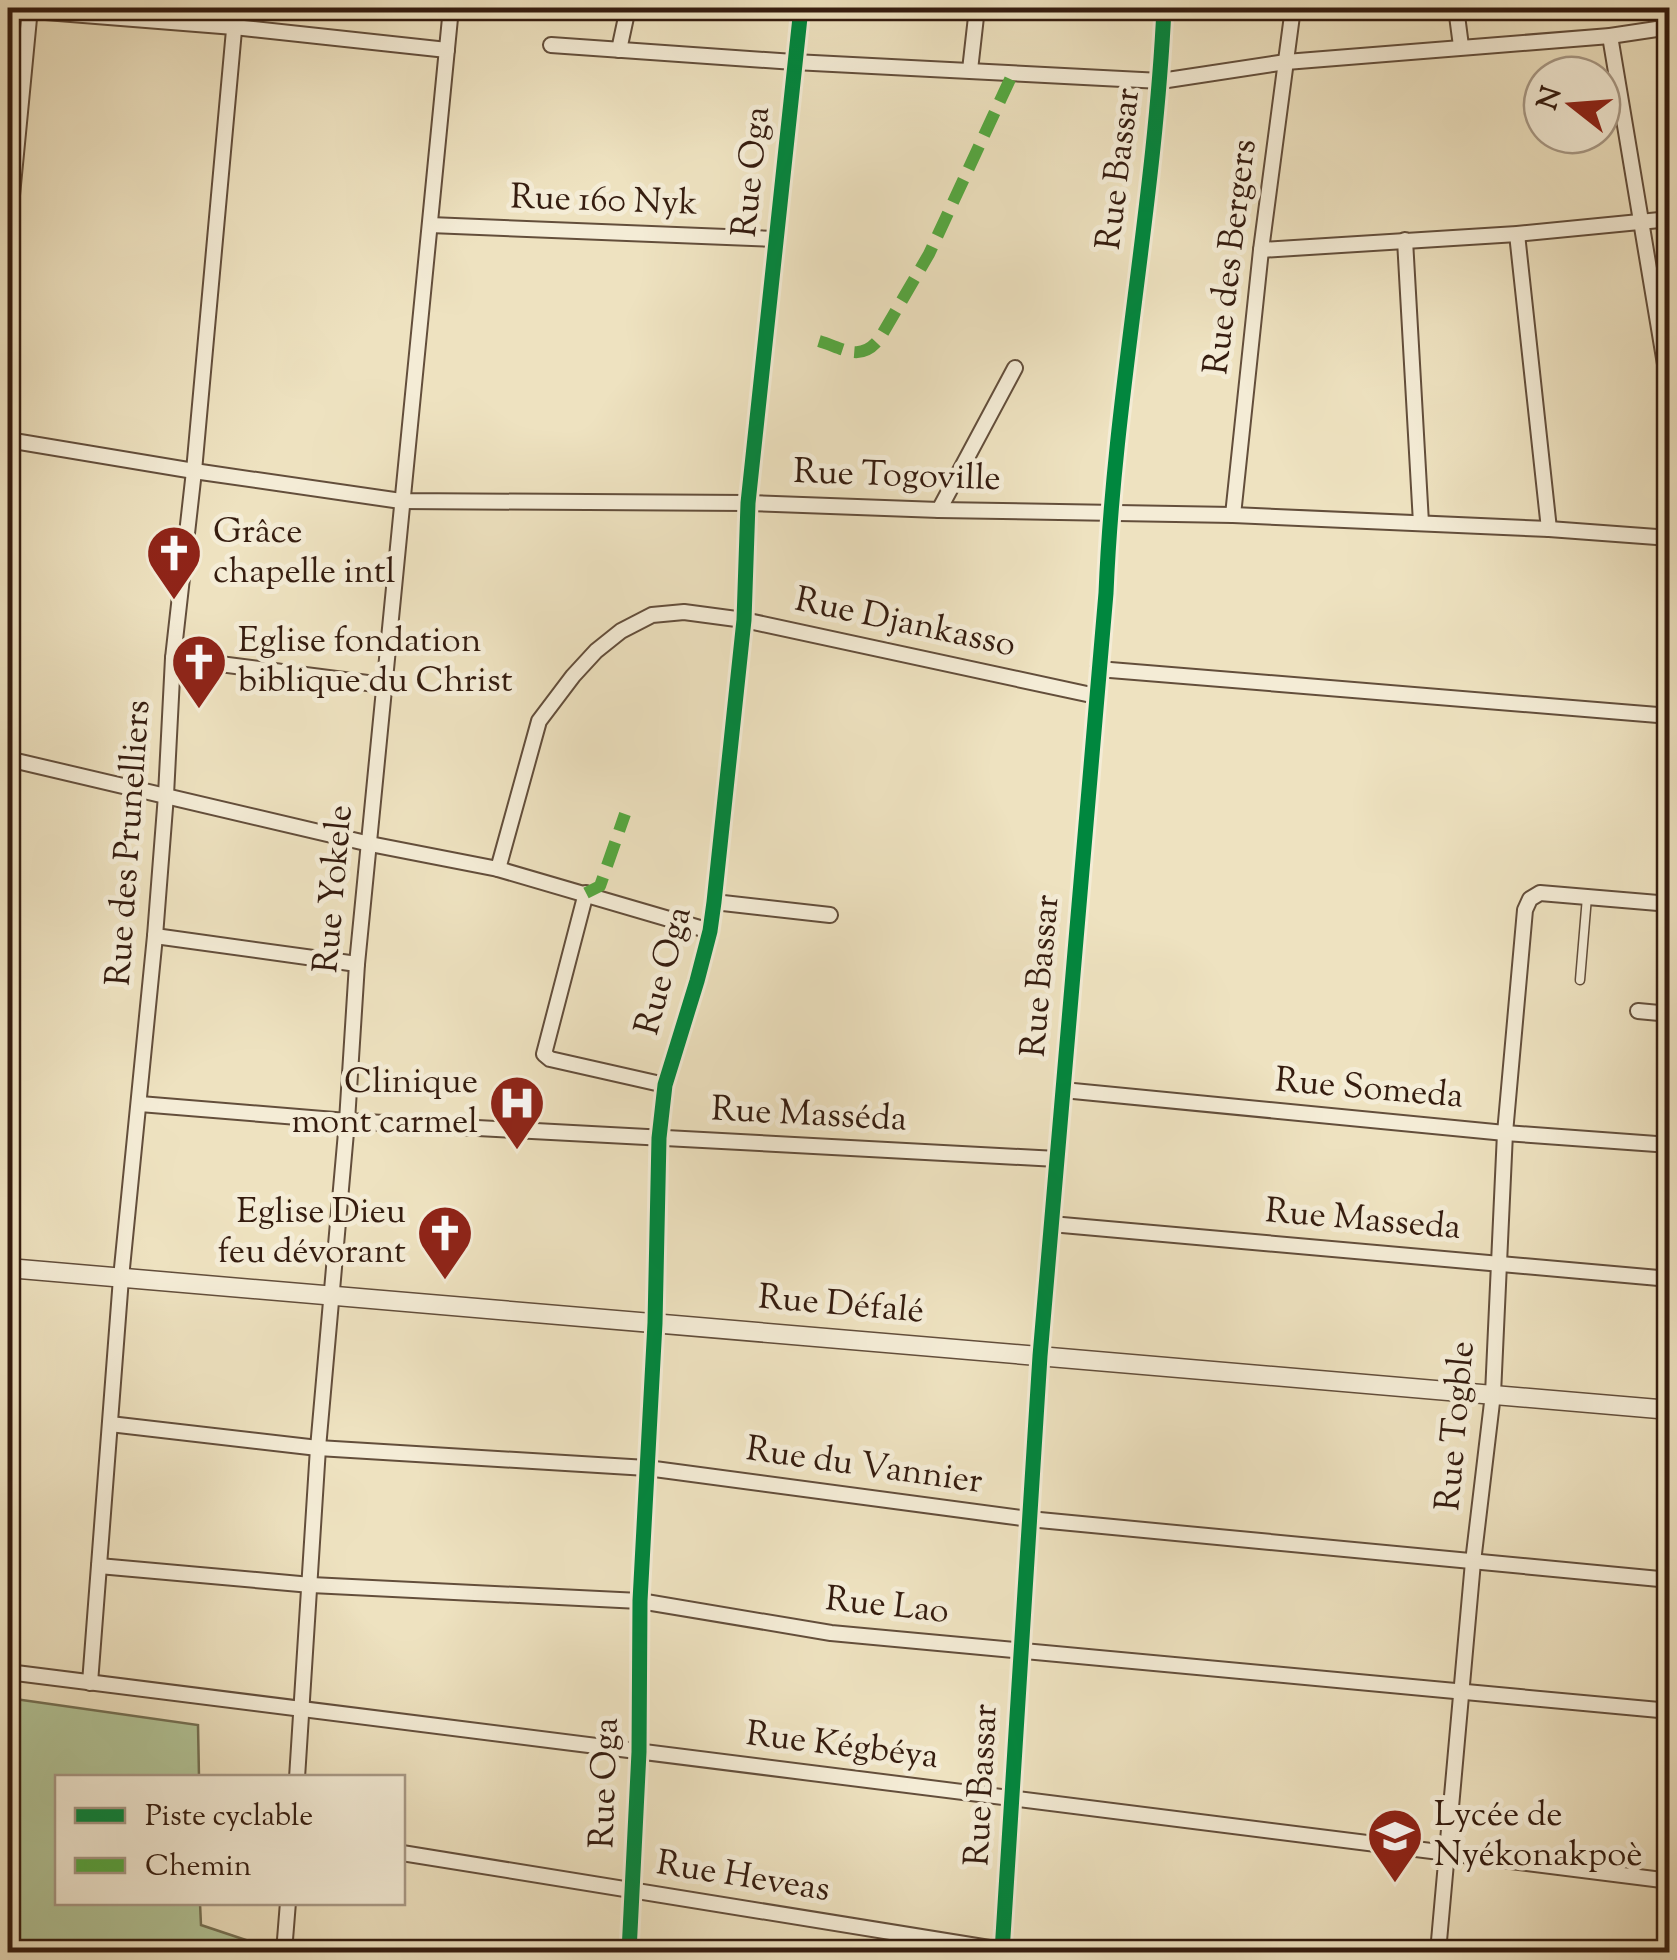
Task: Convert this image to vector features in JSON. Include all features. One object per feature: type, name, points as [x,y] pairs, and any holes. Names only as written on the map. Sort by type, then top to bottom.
[{"type":"street","points":[[8,237],[30,8]]},
{"type":"street","name":"Rue des Prunelliers","points":[[90,1683],[121,1278],[155,936],[173,658],[236,8]]},
{"type":"street","name":"Rue Yokele","points":[[296,1775],[357,964],[451,8]]},
{"type":"street","points":[[619,50],[628,8]]},
{"type":"street","name":"Rue Oga","points":[[629,1952],[659,1138],[665,1085],[710,931],[714,902],[744,620],[748,503],[801,8]]},
{"type":"street","points":[[970,70],[977,8]]},
{"type":"street","name":"Rue Bassar","points":[[1006,1952],[1029,1519],[1056,1159],[1106,593],[1109,513],[1161,81],[1164,8]]},
{"type":"street","name":"Rue des Bergers","points":[[1233,515],[1292,8]]},
{"type":"street","points":[[1456,8],[1461,46]]},
{"type":"street","points":[[8,9],[234,27],[447,50]]},
{"type":"street","points":[[551,45],[1161,81],[1286,62],[1610,36],[1670,27]]},
{"type":"street","points":[[1610,36],[1670,394]]},
{"type":"street","points":[[1262,250],[1517,234],[1670,218]]},
{"type":"street","name":"Rue 160 Nyk","points":[[430,224],[776,239]]},
{"type":"street","points":[[1517,234],[1549,530]]},
{"type":"street","points":[[1405,240],[1421,523]]},
{"type":"street","points":[[939,510],[1015,368]]},
{"type":"street","name":"Rue Togoville","points":[[8,440],[402,501],[748,503],[1233,515],[1670,538]]},
{"type":"street","name":"Rue Djankasso","points":[[498,869],[539,721],[596,651],[621,631],[652,615],[684,612],[744,620],[1096,696]]},
{"type":"street","points":[[173,658],[382,685]]},
{"type":"street","points":[[1098,670],[1670,716]]},
{"type":"street","points":[[8,759],[370,844],[498,869],[710,931]]},
{"type":"street","name":"Rue Togble","points":[[1438,1952],[1493,1394],[1505,1133],[1526,904],[1540,893],[1586,898]]},
{"type":"street","points":[[586,894],[544,1054],[550,1059],[665,1085]]},
{"type":"street","points":[[1586,898],[1670,904]]},
{"type":"street","points":[[714,902],[830,916]]},
{"type":"street","points":[[155,936],[357,964]]},
{"type":"street","points":[[1638,1011],[1670,1014]]},
{"type":"street","name":"Rue Someda","points":[[1062,1090],[1670,1145]]},
{"type":"street","name":"Rue Masséda","points":[[140,1104],[347,1121],[1056,1159]]},
{"type":"street","name":"Rue Masseda","points":[[1051,1224],[1670,1279]]},
{"type":"street","name":"Rue Défalé","points":[[8,1268],[1670,1410]]},
{"type":"street","name":"Rue du Vannier","points":[[110,1424],[318,1448],[648,1468],[1029,1519],[1670,1580]]},
{"type":"street","name":"Rue Lao","points":[[99,1566],[311,1585],[640,1601],[832,1633],[1670,1711]]},
{"type":"street","name":"Rue Kégbéya","points":[[8,1672],[1670,1880]]},
{"type":"street","name":"Rue Heveas","points":[[405,1853],[1006,1952]]},
{"type":"street","points":[[284,1952],[288,1905]]},
{"type":"lane","points":[[1580,980],[1586,898]]},
{"type":"green space","points":[[8,1698],[198,1725],[199,1775],[55,1775],[55,1905],[200,1905],[201,1925],[258,1944],[259,1952],[8,1952]]},
{"type":"marked path","points":[[819,341],[859,352],[880,338],[929,254],[1012,75]]},
{"type":"marked path","points":[[586,893],[600,886],[625,814]]},
{"type":"cycle path","points":[[629,1952],[659,1138],[665,1085],[697,981],[714,902],[744,620],[748,503],[801,8]]},
{"type":"cycle path","points":[[1002,1952],[1040,1356],[1110,520],[1152,155],[1164,8]]},
{"type":"place","name":"Grâce chapelle intl","points":[[174,602]]},
{"type":"place","name":"Eglise fondation biblique du Christ","points":[[199,711]]},
{"type":"place","name":"Clinique mont carmel","points":[[517,1152]]},
{"type":"place","name":"Eglise Dieu feu dévorant","points":[[445,1282]]},
{"type":"place","name":"Lycée de Nyékonakpoè","points":[[1395,1885]]}]
